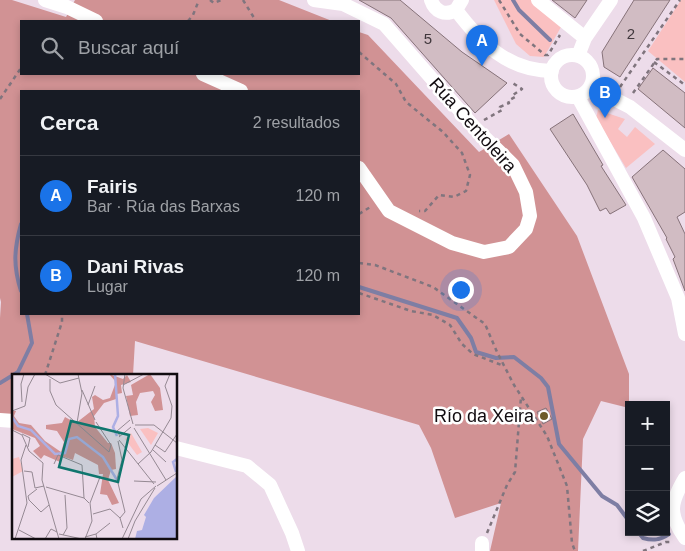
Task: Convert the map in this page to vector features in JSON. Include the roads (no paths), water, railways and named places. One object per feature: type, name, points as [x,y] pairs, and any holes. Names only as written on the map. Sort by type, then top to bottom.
[{"type":"street","points":[[45,0],[67,3],[94,20]]},
{"type":"street","name":"Rúa Centoleira","points":[[314,0],[343,4],[384,24],[475,128],[513,165],[526,192],[530,216],[526,228],[509,247],[484,252],[452,243],[389,211],[360,169]]},
{"type":"street","points":[[431,0],[435,8],[443,13],[452,12],[459,5],[472,32],[497,54],[514,63],[537,71],[552,71]]},
{"type":"street","points":[[538,0],[585,38]]},
{"type":"street","points":[[578,56],[585,38],[611,0]]},
{"type":"street","points":[[565,56],[578,56],[590,64],[594,80],[591,87],[583,95],[571,98],[557,92],[553,86],[552,71],[559,60],[565,56]]},
{"type":"street","points":[[205,75],[239,90]]},
{"type":"street","points":[[591,87],[630,107],[685,150]]},
{"type":"street","points":[[578,97],[644,218],[678,298],[685,334]]},
{"type":"street","points":[[178,449],[246,466],[270,485],[292,533],[298,551]]},
{"type":"street","points":[[680,540],[673,515],[673,502],[685,478]]},
{"type":"waterway","points":[[513,0],[519,10],[550,40]]},
{"type":"waterway","points":[[20,228],[15,258],[20,287]]},
{"type":"waterway","points":[[360,287],[457,318],[471,338],[476,352],[496,358],[514,357],[541,378],[548,387],[559,444],[602,496],[617,505],[625,516]]},
{"type":"waterway","points":[[15,374],[18,372],[32,343],[27,315]]},
{"type":"waterway","points":[[0,383],[12,376]]},
{"type":"waterway","points":[[641,536],[650,539],[659,539],[665,536]]},
{"type":"place","name":"Fairis","points":[[482,66]]},
{"type":"place","name":"Dani Rivas","points":[[605,118]]},
{"type":"place","name":"Río da Xeira","points":[[544,416]]}]
